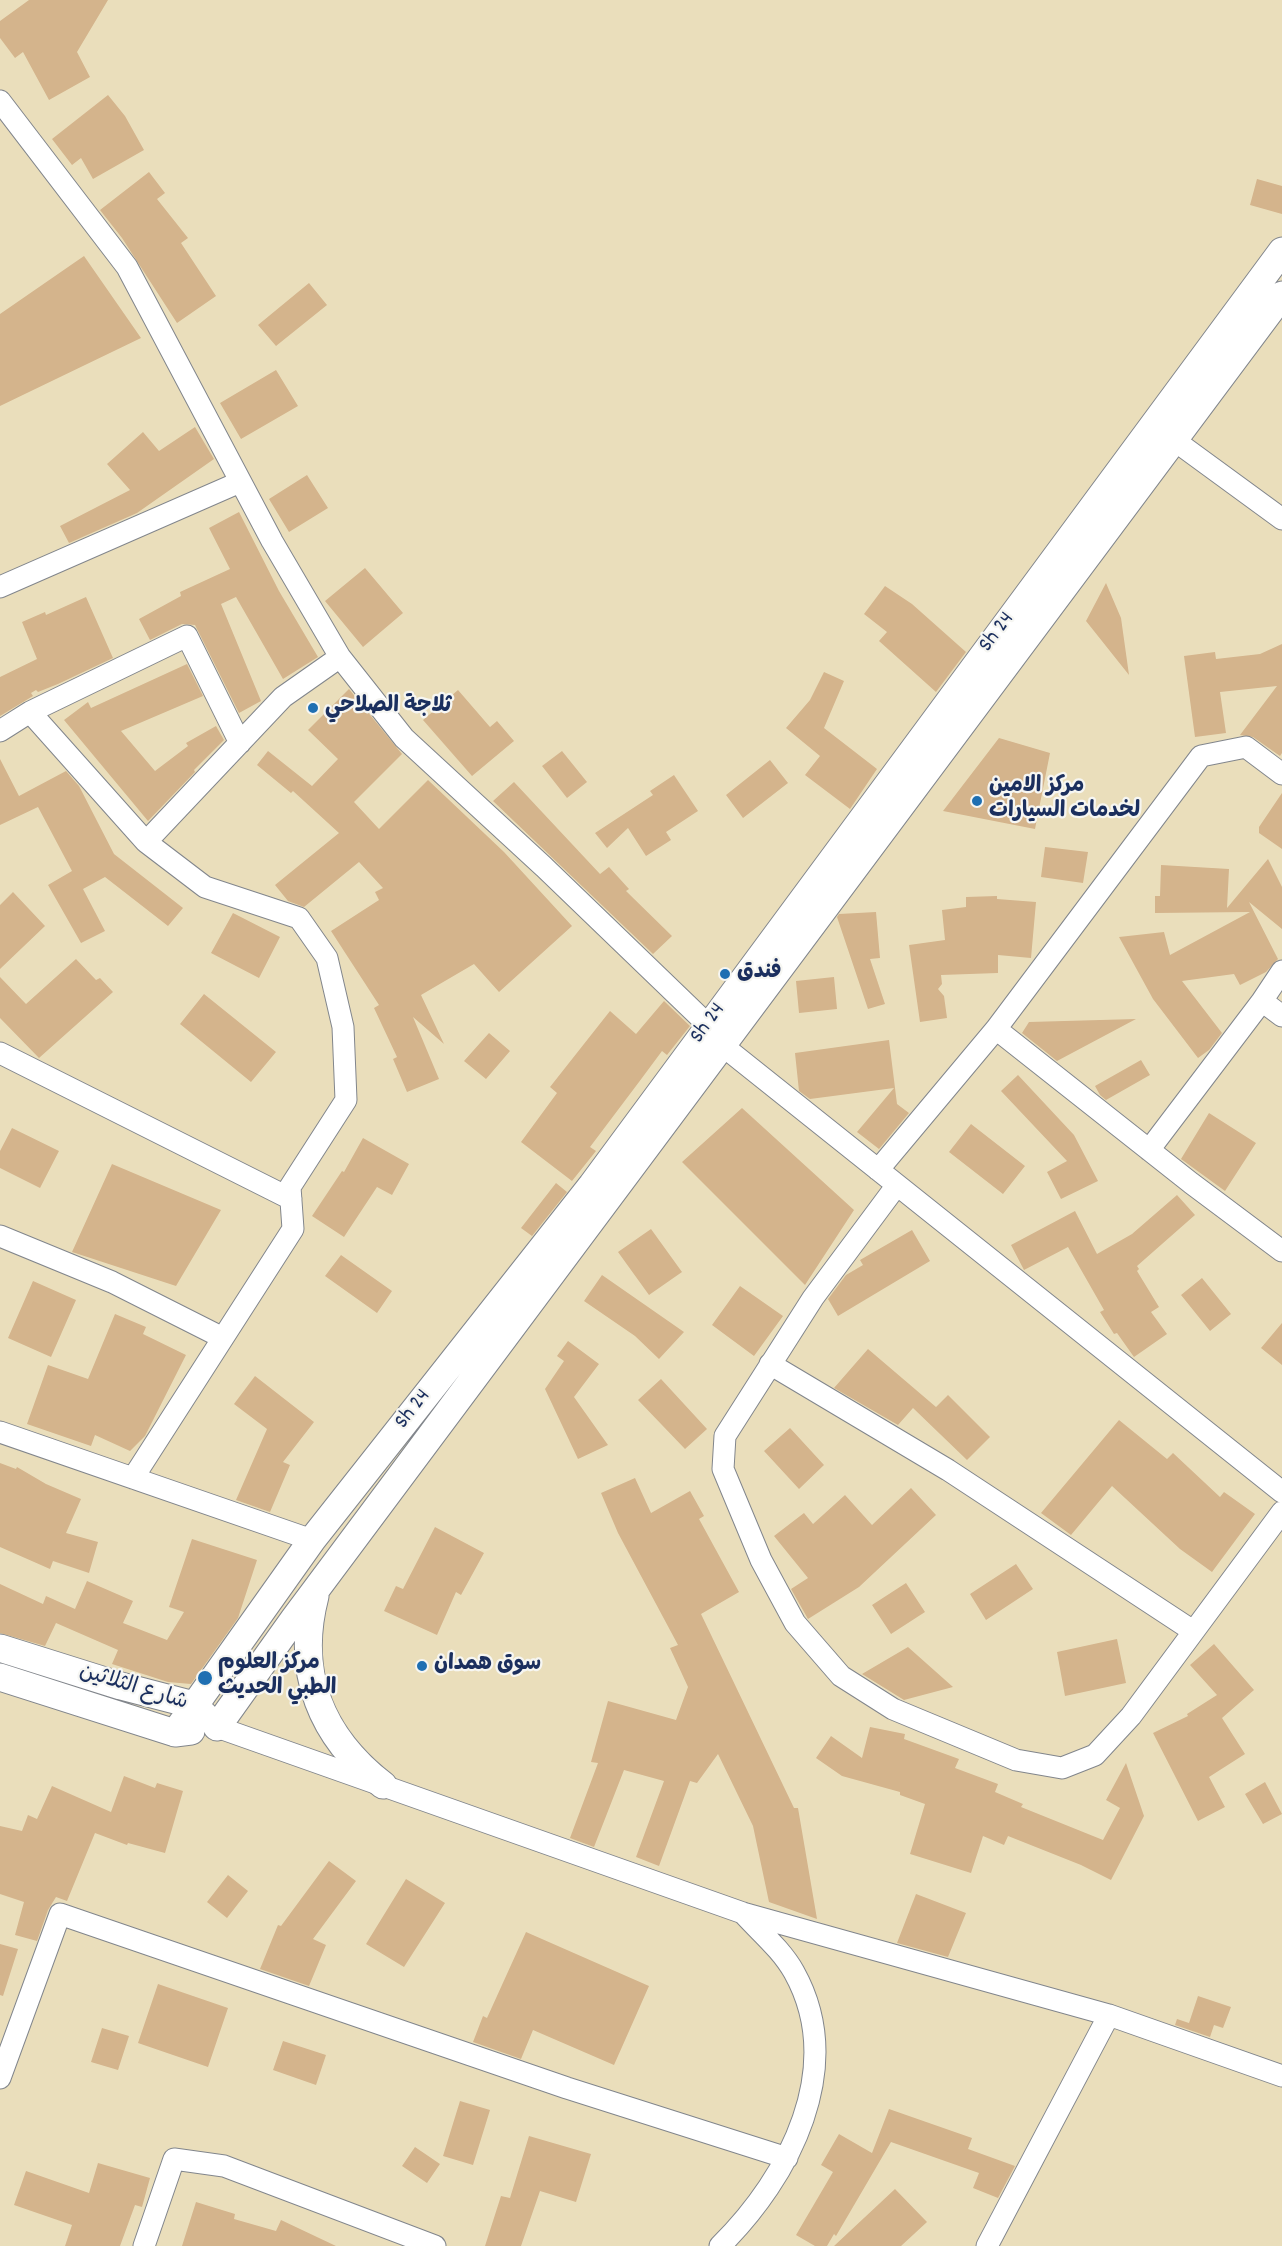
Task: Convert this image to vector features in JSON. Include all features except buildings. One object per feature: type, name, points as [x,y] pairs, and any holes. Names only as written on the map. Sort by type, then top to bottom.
[{"type":"street","points":[[0,101],[127,267],[240,482],[340,657],[404,738],[544,867],[716,1036],[878,1170],[1282,1491]]},
{"type":"street","name":"Sh 24","points":[[217,1727],[716,1036],[1152,426],[1282,251]]},
{"type":"street","name":"Sh 24","points":[[175,1733],[312,1540],[592,1185],[716,1036],[1176,439],[1282,295]]},
{"type":"street","points":[[1152,426],[1176,439],[1282,519]]},
{"type":"street","points":[[0,587],[240,482]]},
{"type":"street","points":[[0,731],[30,712],[187,636],[240,743]]},
{"type":"street","points":[[146,842],[283,697],[340,657]]},
{"type":"street","points":[[30,712],[146,842],[206,886],[299,918],[327,958],[344,1028],[346,1100],[290,1187],[293,1229],[133,1478]]},
{"type":"street","points":[[878,1170],[996,1029],[1201,756],[1246,747],[1282,774]]},
{"type":"street","points":[[1149,1150],[1262,1001],[1282,971]]},
{"type":"street","points":[[1262,1001],[1282,1016]]},
{"type":"street","points":[[996,1029],[1282,1251]]},
{"type":"street","points":[[0,1053],[291,1199]]},
{"type":"street","points":[[897,1185],[813,1299],[725,1436],[723,1469],[761,1560],[795,1623],[841,1676],[893,1709],[1016,1760],[1062,1768],[1095,1755],[1131,1716],[1282,1512]]},
{"type":"street","points":[[0,1236],[112,1282],[223,1338]]},
{"type":"street","points":[[770,1364],[948,1470],[1193,1631]]},
{"type":"street","points":[[0,1432],[312,1540]]},
{"type":"street","points":[[317,1588],[308,1637],[308,1661],[318,1701],[332,1731],[346,1752],[383,1785]]},
{"type":"street","name":"شارع الثلاثين","points":[[0,1648],[121,1686],[194,1705],[217,1727]]},
{"type":"street","name":"شارع الثلاثين","points":[[0,1677],[175,1733],[217,1727]]},
{"type":"street","points":[[217,1727],[743,1913],[1109,2015],[1282,2076]]},
{"type":"street","points":[[720,2246],[743,2224],[787,2158],[811,2093],[817,2062],[811,2020],[794,1973],[782,1954],[743,1913]]},
{"type":"street","points":[[0,2075],[60,1914],[567,2088],[787,2158]]},
{"type":"street","points":[[987,2246],[1109,2015]]},
{"type":"street","points":[[144,2246],[174,2159],[224,2166],[435,2246]]},
{"type":"place","name":"ثلاجة الصلاحي","points":[[313,708]]},
{"type":"place","name":"مركز الامين لخدمات السيارات","points":[[977,801]]},
{"type":"place","name":"فندق","points":[[725,974]]},
{"type":"place","name":"سوق همدان","points":[[422,1666]]},
{"type":"place","name":"مركز العلوم الطبي الحديث","points":[[205,1678]]}]
